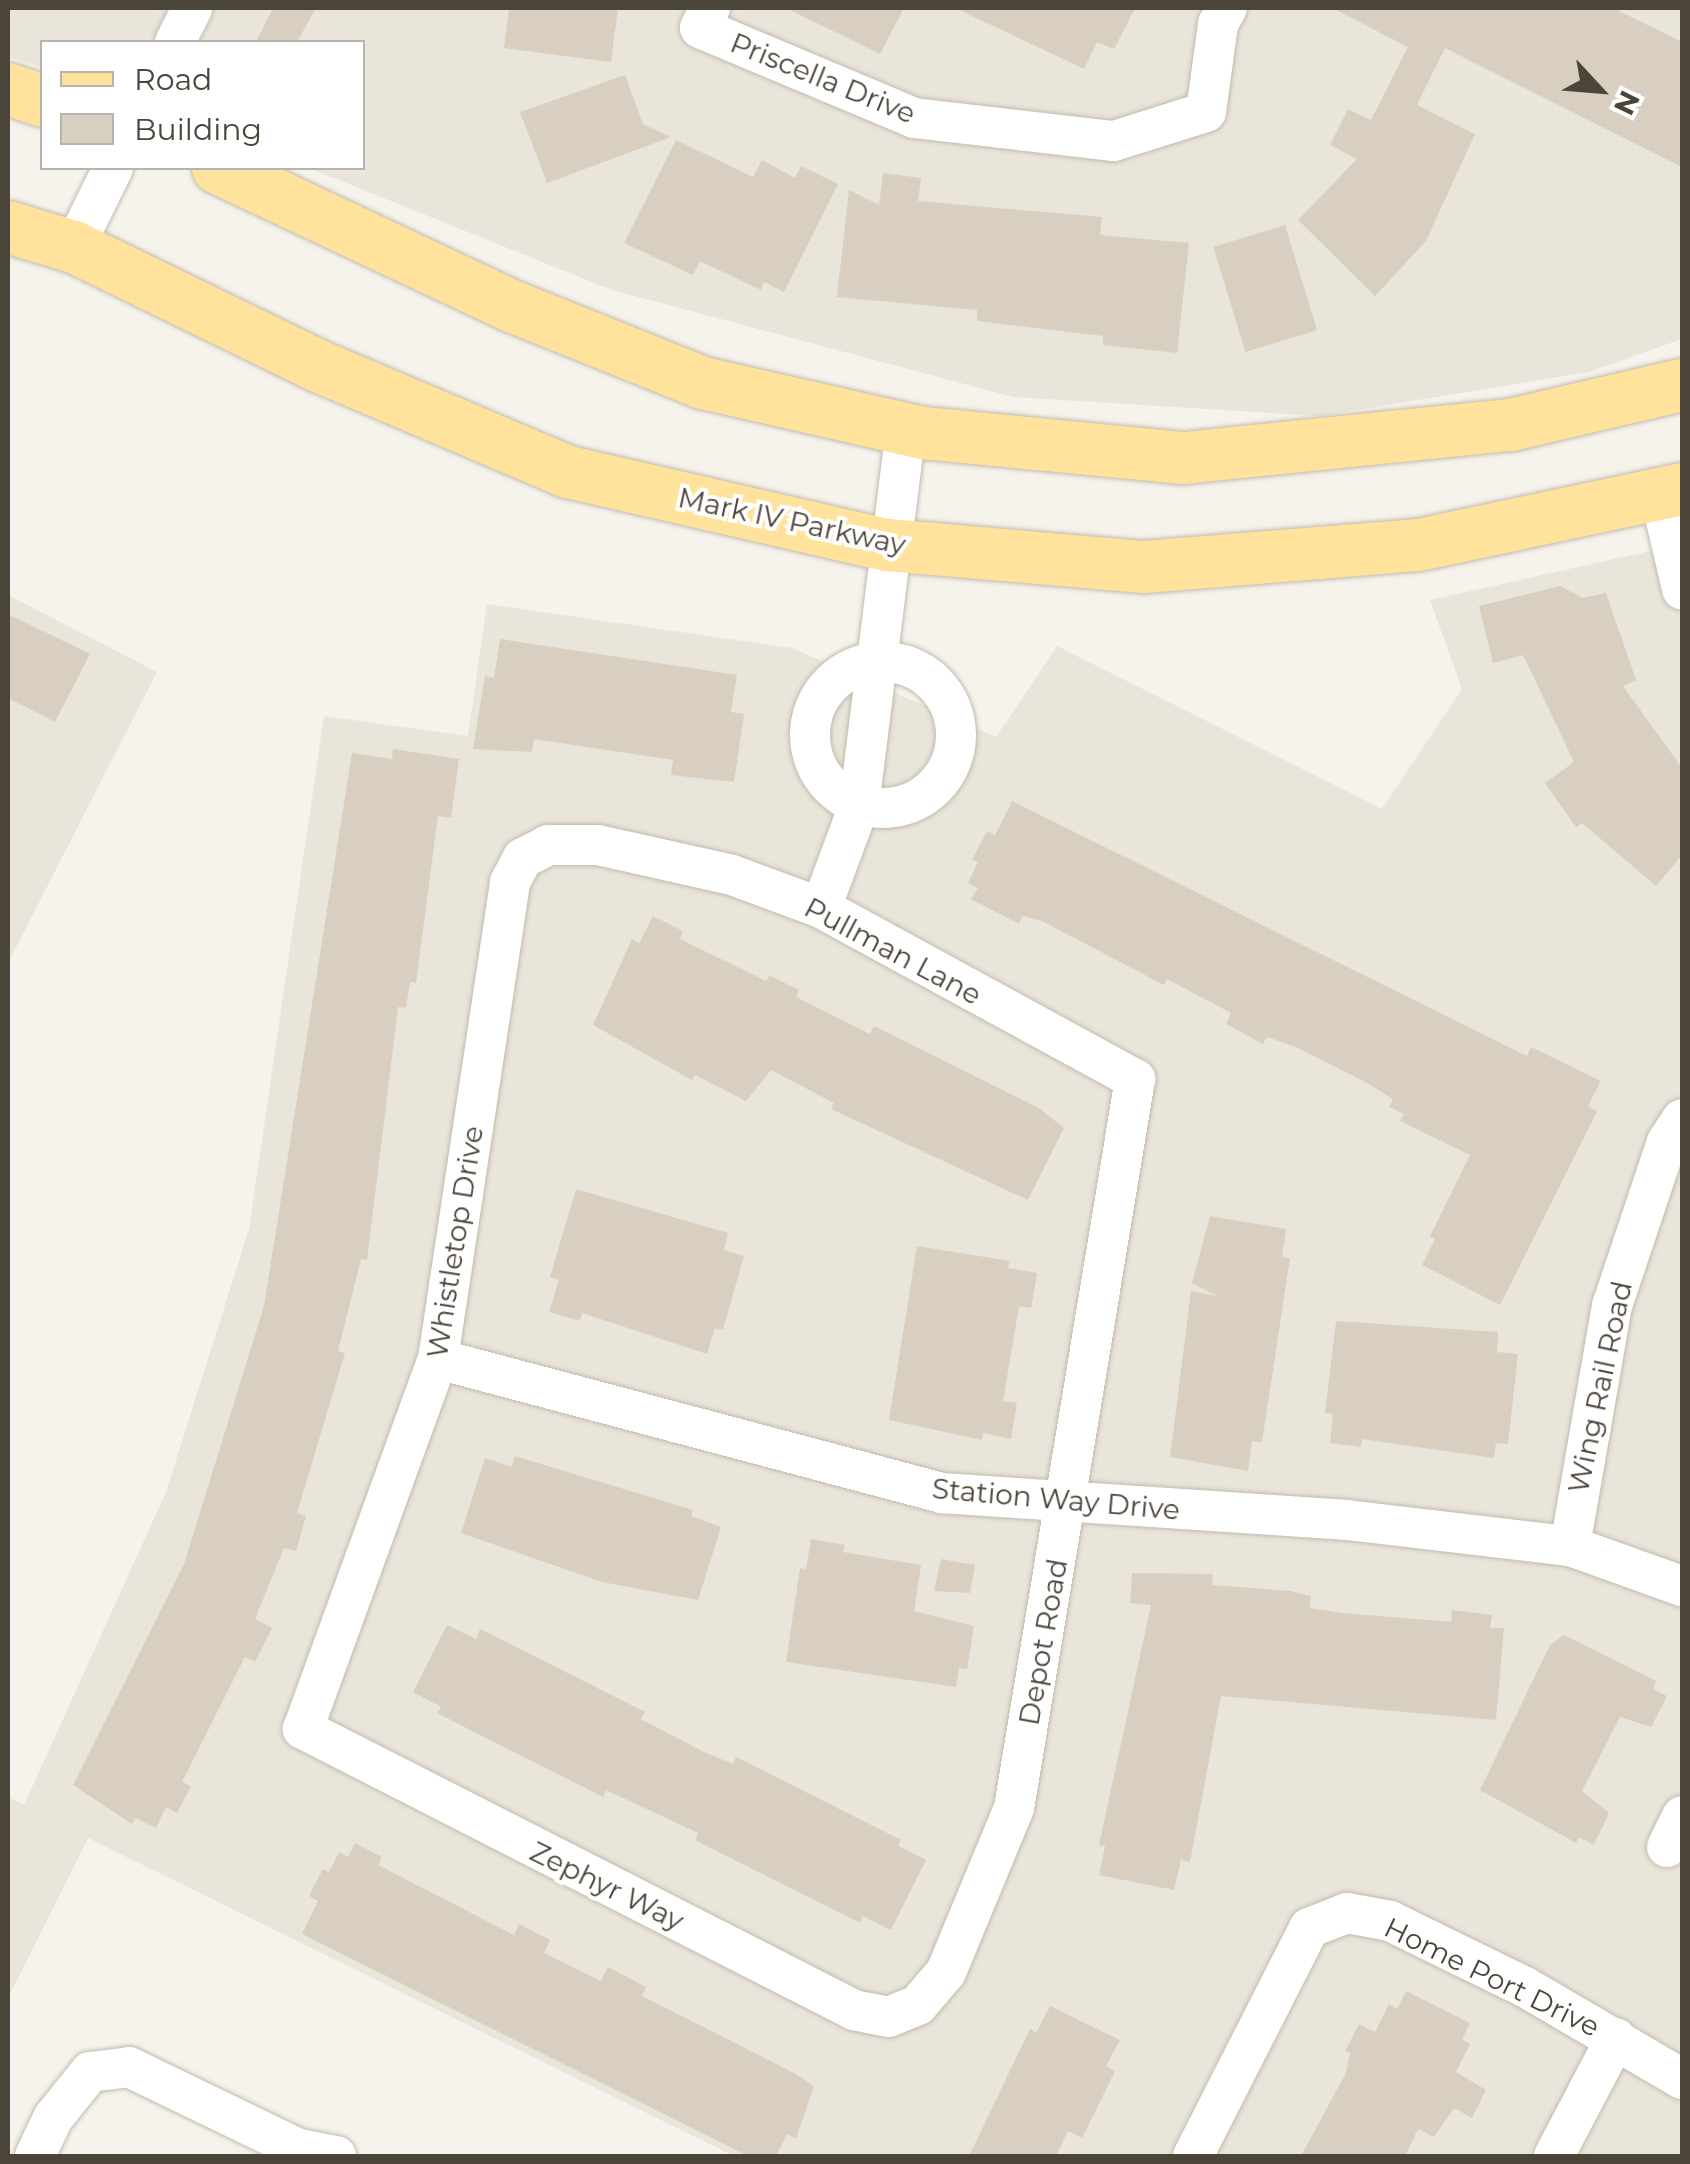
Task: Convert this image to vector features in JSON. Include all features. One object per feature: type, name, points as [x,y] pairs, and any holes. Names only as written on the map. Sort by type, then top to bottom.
[{"type":"main road","points":[[8,88],[40,101]]},
{"type":"main road","points":[[222,170],[514,306],[703,383],[906,429],[1184,458],[1511,426],[1682,386]]},
{"type":"main road","name":"Mark IV Parkway","points":[[8,227],[74,247],[316,365],[568,472],[887,545],[1144,567],[1420,545],[1671,492]]},
{"type":"street","points":[[176,40],[192,8]]},
{"type":"street","name":"Priscella Drive","points":[[710,8],[700,28],[914,118],[1114,141],[1206,112],[1218,24],[1227,8]]},
{"type":"street","points":[[74,247],[113,170]]},
{"type":"street","points":[[821,908],[859,806],[887,545],[906,429]]},
{"type":"street","points":[[1671,492],[1682,589]]},
{"type":"street","points":[[877,663],[914,669],[946,696],[957,724],[956,753],[943,779],[922,799],[894,809],[859,806],[819,774],[810,747],[811,718],[824,691],[844,672],[877,663]]},
{"type":"street","name":"Pullman Lane","points":[[523,858],[548,845],[598,845],[732,875],[821,908],[1136,1079]]},
{"type":"street","name":"Whistletop Drive","points":[[303,1729],[438,1359],[494,967],[510,882],[523,858]]},
{"type":"street","name":"Depot Road","points":[[918,2005],[946,1972],[1014,1808],[1136,1079]]},
{"type":"street","name":"Wing Rail Road","points":[[1570,1546],[1612,1306],[1667,1142],[1682,1119]]},
{"type":"street","name":"Station Way Drive","points":[[438,1359],[942,1493],[1347,1520],[1570,1546],[1682,1586]]},
{"type":"street","name":"Zephyr Way","points":[[303,1729],[854,2010],[889,2017],[918,2005]]},
{"type":"street","name":"Home Port Drive","points":[[1194,2156],[1309,1928],[1348,1913],[1390,1922],[1616,2038],[1682,2078]]},
{"type":"street","points":[[1554,2156],[1616,2038]]},
{"type":"street","points":[[35,2156],[53,2118],[90,2072],[129,2067],[299,2149],[336,2156]]},
{"type":"shaded area","points":[[8,8],[1682,8],[1682,339],[1589,372],[1320,416],[1013,397],[612,290],[314,170],[365,170],[365,40],[40,40],[40,66],[8,57]]},
{"type":"shaded area","points":[[1682,544],[1682,2156],[734,2156],[88,1838],[8,1998],[8,1797],[24,1805],[166,1492],[249,1229],[324,716],[468,736],[487,604],[792,648],[996,737],[1057,646],[1382,809],[1462,689],[1430,600]]},
{"type":"shaded area","points":[[8,595],[157,672],[8,963]]},
{"type":"building","points":[[273,8],[316,8],[298,40],[257,40]]},
{"type":"building","points":[[509,8],[618,8],[611,62],[504,48]]},
{"type":"building","points":[[786,8],[904,8],[880,54]]},
{"type":"building","points":[[955,8],[1135,8],[1114,49],[1097,42],[1084,69]]},
{"type":"building","points":[[1332,8],[1613,8],[1682,42],[1682,167],[1445,48],[1417,105],[1475,134],[1426,241],[1375,296],[1298,220],[1357,159],[1330,145],[1348,109],[1371,120],[1408,47]]},
{"type":"building","points":[[625,75],[643,124],[671,137],[547,183],[520,112]]},
{"type":"building","points":[[676,140],[753,177],[762,160],[795,178],[801,166],[838,184],[784,292],[764,282],[761,290],[700,261],[693,275],[624,243]]},
{"type":"building","points":[[883,173],[921,178],[918,201],[1102,217],[1100,235],[1189,243],[1177,353],[1103,345],[1103,336],[977,321],[977,310],[837,297],[849,190],[879,205]]},
{"type":"building","points":[[1285,225],[1317,330],[1245,352],[1213,247]]},
{"type":"building","points":[[1560,586],[1583,598],[1606,593],[1636,680],[1623,686],[1682,768],[1682,855],[1656,886],[1582,823],[1576,827],[1545,783],[1574,762],[1523,655],[1493,663],[1479,606]]},
{"type":"building","points":[[8,614],[90,654],[55,722],[8,698]]},
{"type":"building","points":[[500,639],[737,675],[731,712],[744,714],[734,782],[671,775],[673,760],[534,739],[532,752],[473,749],[485,676],[494,678]]},
{"type":"building","points":[[393,749],[459,759],[451,818],[438,816],[416,983],[410,982],[406,1008],[398,1007],[367,1260],[361,1259],[338,1351],[345,1353],[297,1513],[306,1516],[296,1551],[284,1548],[255,1619],[272,1628],[255,1662],[245,1657],[182,1782],[191,1786],[177,1813],[166,1807],[156,1828],[135,1818],[132,1824],[73,1785],[184,1564],[264,1306],[352,753],[392,759]]},
{"type":"building","points":[[1012,801],[1527,1056],[1531,1047],[1601,1081],[1588,1106],[1597,1111],[1500,1305],[1422,1265],[1435,1239],[1430,1236],[1470,1155],[1400,1121],[1404,1114],[1389,1107],[1393,1099],[1367,1083],[1296,1047],[1267,1037],[1263,1044],[1226,1024],[1231,1013],[1167,979],[1164,985],[1042,921],[1023,916],[1019,924],[971,899],[978,888],[968,883],[978,862],[972,860],[987,831],[995,835]]},
{"type":"building","points":[[653,916],[683,931],[680,939],[766,981],[769,975],[799,990],[796,997],[870,1034],[874,1026],[1039,1108],[1064,1128],[1028,1200],[831,1109],[834,1103],[771,1070],[746,1101],[695,1075],[692,1080],[593,1025],[632,939],[639,943]]},
{"type":"building","points":[[576,1189],[728,1233],[724,1250],[744,1256],[723,1330],[715,1328],[707,1354],[582,1313],[580,1321],[549,1312],[559,1280],[550,1277]]},
{"type":"building","points":[[1210,1216],[1286,1229],[1282,1257],[1290,1258],[1262,1442],[1252,1441],[1248,1471],[1170,1457],[1191,1291],[1217,1296],[1192,1283]]},
{"type":"building","points":[[917,1246],[1010,1261],[1008,1268],[1037,1273],[1031,1308],[1019,1306],[1003,1401],[1017,1403],[1011,1439],[983,1433],[982,1440],[889,1420]]},
{"type":"building","points":[[1336,1321],[1498,1332],[1497,1352],[1518,1354],[1508,1444],[1496,1443],[1494,1458],[1362,1439],[1361,1447],[1330,1443],[1333,1414],[1325,1413]]},
{"type":"building","points":[[515,1456],[693,1510],[691,1516],[721,1527],[698,1600],[602,1582],[461,1533],[485,1458],[512,1467]]},
{"type":"building","points":[[811,1539],[845,1545],[843,1552],[921,1565],[914,1611],[974,1626],[967,1669],[959,1668],[956,1687],[786,1662],[800,1568],[806,1569]]},
{"type":"building","points":[[941,1559],[975,1565],[970,1593],[934,1591]]},
{"type":"building","points":[[1132,1573],[1213,1574],[1212,1585],[1290,1591],[1311,1596],[1310,1608],[1342,1613],[1451,1622],[1452,1610],[1492,1615],[1490,1628],[1504,1628],[1496,1720],[1221,1696],[1190,1862],[1181,1860],[1174,1890],[1099,1875],[1105,1846],[1099,1845],[1151,1605],[1130,1603]]},
{"type":"building","points":[[447,1625],[476,1639],[480,1629],[645,1712],[641,1719],[704,1752],[733,1764],[736,1757],[901,1840],[898,1846],[926,1860],[891,1930],[863,1916],[860,1923],[695,1840],[698,1833],[606,1790],[603,1797],[437,1713],[441,1707],[413,1692]]},
{"type":"building","points":[[1564,1635],[1656,1681],[1653,1689],[1667,1696],[1651,1727],[1620,1717],[1582,1791],[1609,1813],[1594,1845],[1579,1837],[1576,1843],[1480,1790],[1550,1645]]},
{"type":"building","points":[[355,1843],[382,1857],[378,1865],[514,1935],[519,1924],[550,1940],[544,1953],[601,1981],[608,1967],[646,1987],[642,1996],[814,2086],[796,2139],[787,2134],[776,2156],[748,2156],[302,1934],[318,1901],[309,1896],[323,1869],[329,1872],[339,1852],[348,1857]]},
{"type":"building","points":[[1406,1991],[1470,2023],[1462,2040],[1470,2044],[1456,2072],[1486,2090],[1472,2118],[1454,2108],[1434,2137],[1418,2129],[1405,2156],[1301,2156],[1346,2073],[1350,2053],[1345,2051],[1359,2024],[1375,2032],[1389,2004],[1397,2009]]},
{"type":"building","points":[[1050,2006],[1120,2040],[1106,2066],[1115,2071],[1082,2138],[1068,2131],[1056,2156],[969,2156],[1030,2029],[1036,2033]]}]
